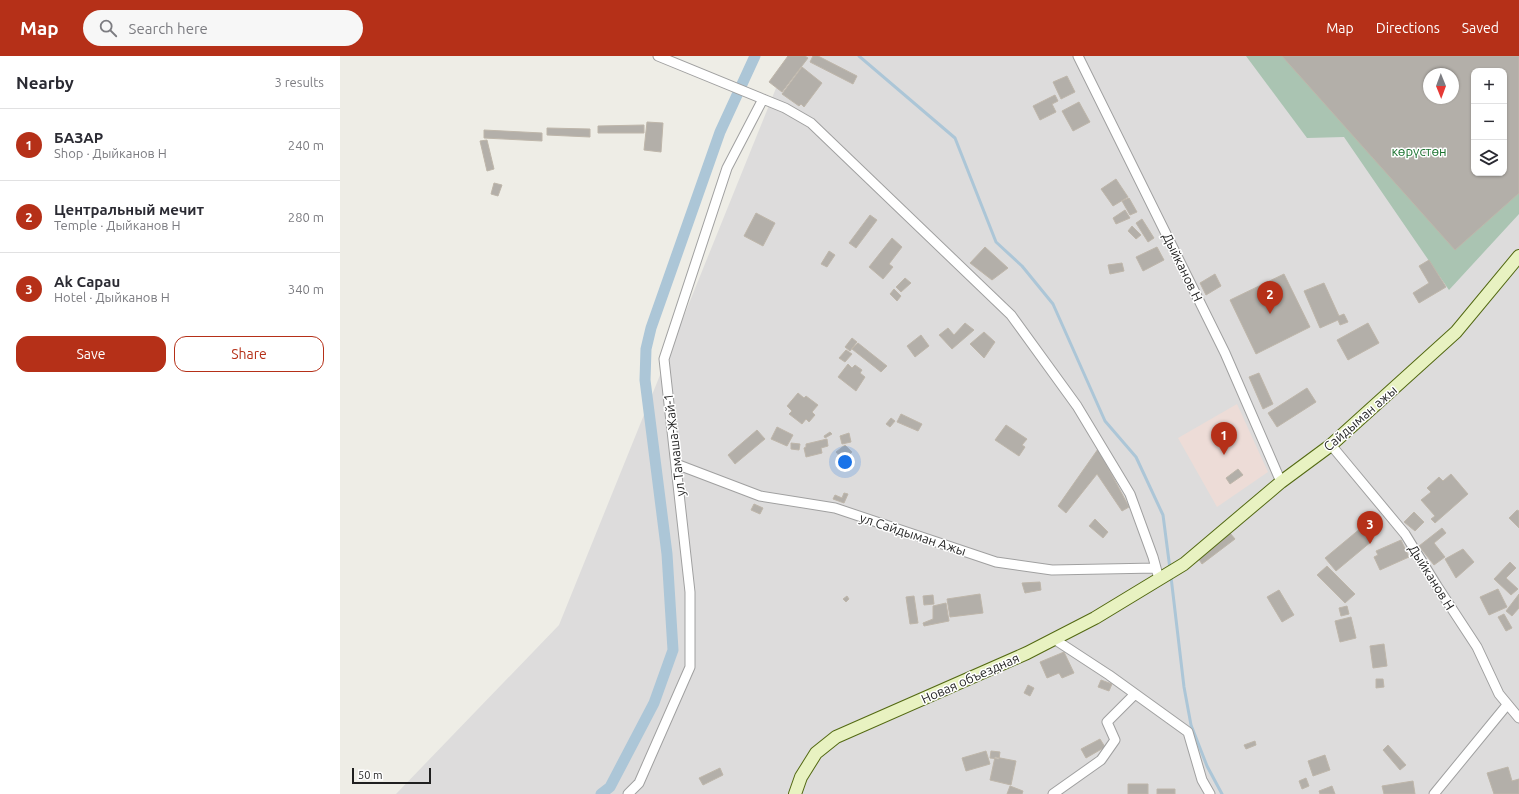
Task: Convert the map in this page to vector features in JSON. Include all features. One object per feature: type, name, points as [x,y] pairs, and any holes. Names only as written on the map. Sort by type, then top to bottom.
[{"type":"main road","name":"Сайдыман ажы","points":[[1160,574],[1184,564],[1281,482],[1331,445],[1456,332],[1519,256]]},
{"type":"main road","name":"Новая объездная","points":[[795,794],[801,778],[816,753],[836,737],[1027,653],[1095,618],[1160,574]]},
{"type":"street","points":[[658,56],[785,108],[811,123],[1011,315],[1077,406],[1130,494],[1160,574]]},
{"type":"street","name":"Дыйканов Н","points":[[1078,56],[1225,354],[1281,482]]},
{"type":"street","name":"ул Тамаша-Жай-1","points":[[628,794],[639,783],[690,667],[690,592],[664,359],[727,168],[762,99]]},
{"type":"street","name":"Дыйканов Н","points":[[1331,445],[1405,534],[1477,647],[1499,694],[1519,718]]},
{"type":"street","name":"ул Сайдыман Ажы","points":[[676,464],[760,496],[835,508],[996,562],[1052,570],[1160,574]]},
{"type":"street","points":[[1054,639],[1136,694],[1188,732],[1202,780],[1210,794]]},
{"type":"street","points":[[1053,794],[1101,760],[1115,740],[1107,722],[1136,694]]},
{"type":"street","points":[[1434,794],[1507,704]]},
{"type":"shaded area","points":[[789,56],[1519,56],[1519,794],[396,794],[559,625]]},
{"type":"shaded area","points":[[1237,404],[1268,472],[1217,507],[1178,438]]},
{"type":"green space","name":"көрүстөн","points":[[1246,56],[1519,56],[1519,214],[1449,290],[1344,137],[1307,138]]},
{"type":"building","points":[[788,56],[805,56],[808,58],[782,92],[769,82]]},
{"type":"building","points":[[813,56],[818,56],[857,76],[853,84],[810,62]]},
{"type":"building","name":"көрүстөн","points":[[1282,56],[1519,56],[1519,193],[1455,250]]},
{"type":"building","points":[[802,67],[822,83],[804,107],[801,104],[799,106],[782,94]]},
{"type":"building","points":[[1067,76],[1075,92],[1061,99],[1053,82]]},
{"type":"building","points":[[1055,95],[1058,101],[1052,104],[1056,112],[1040,120],[1033,106]]},
{"type":"building","points":[[1079,102],[1090,122],[1073,131],[1062,111]]},
{"type":"building","points":[[647,122],[663,123],[661,152],[644,150]]},
{"type":"building","points":[[644,125],[644,133],[598,133],[598,126]]},
{"type":"building","points":[[547,128],[590,129],[590,137],[547,135]]},
{"type":"building","points":[[484,130],[542,133],[542,141],[484,138]]},
{"type":"building","points":[[487,140],[494,169],[487,171],[480,141]]},
{"type":"building","points":[[1116,179],[1128,197],[1113,206],[1101,189]]},
{"type":"building","points":[[494,183],[502,185],[498,196],[491,194]]},
{"type":"building","points":[[1129,198],[1137,212],[1130,215],[1122,201]]},
{"type":"building","points":[[1125,210],[1130,218],[1116,224],[1113,218]]},
{"type":"building","points":[[756,213],[775,223],[763,246],[744,236]]},
{"type":"building","points":[[870,215],[877,220],[856,248],[849,243]]},
{"type":"building","points":[[1142,219],[1154,238],[1148,242],[1136,223]]},
{"type":"building","points":[[1132,226],[1141,235],[1136,239],[1128,231]]},
{"type":"building","points":[[892,238],[902,247],[889,264],[893,267],[883,279],[869,267]]},
{"type":"building","points":[[985,247],[1008,268],[992,280],[970,263]]},
{"type":"building","points":[[1157,247],[1164,260],[1143,271],[1136,257]]},
{"type":"building","points":[[829,251],[835,255],[827,267],[821,264]]},
{"type":"building","points":[[1429,260],[1446,287],[1419,303],[1413,293],[1429,283],[1419,266]]},
{"type":"building","points":[[1122,263],[1124,271],[1110,274],[1108,265]]},
{"type":"building","points":[[1215,274],[1221,286],[1206,295],[1200,283]]},
{"type":"building","points":[[1284,274],[1310,327],[1256,354],[1230,300]]},
{"type":"building","points":[[905,278],[911,283],[901,292],[896,287]]},
{"type":"building","points":[[1324,283],[1339,316],[1344,314],[1348,322],[1340,325],[1338,320],[1320,328],[1304,291]]},
{"type":"building","points":[[894,289],[901,296],[897,301],[890,294]]},
{"type":"building","points":[[965,323],[974,330],[952,349],[939,335],[948,328],[954,335]]},
{"type":"building","points":[[1368,323],[1379,343],[1348,360],[1337,340]]},
{"type":"building","points":[[984,332],[995,342],[984,358],[970,344]]},
{"type":"building","points":[[921,335],[929,346],[915,357],[907,346]]},
{"type":"building","points":[[852,338],[857,342],[850,351],[845,347]]},
{"type":"building","points":[[858,343],[887,366],[881,372],[852,349]]},
{"type":"building","points":[[846,350],[852,354],[845,362],[839,358]]},
{"type":"building","points":[[848,364],[852,368],[855,365],[862,370],[860,373],[865,377],[856,391],[838,377]]},
{"type":"building","points":[[1259,373],[1273,404],[1263,409],[1249,377]]},
{"type":"building","points":[[1307,388],[1316,402],[1277,427],[1268,413]]},
{"type":"building","points":[[798,393],[804,398],[806,396],[818,405],[812,412],[815,415],[809,422],[806,419],[802,424],[789,414],[792,411],[787,406]]},
{"type":"building","points":[[901,414],[922,424],[918,431],[897,422]]},
{"type":"building","points":[[891,418],[895,421],[890,427],[886,424]]},
{"type":"building","points":[[1006,425],[1027,439],[1022,445],[1025,447],[1019,456],[995,440]]},
{"type":"building","points":[[777,427],[793,435],[787,446],[771,439]]},
{"type":"building","points":[[757,430],[765,439],[735,464],[728,455]]},
{"type":"building","points":[[830,432],[832,434],[825,438],[824,436]]},
{"type":"building","points":[[849,433],[851,442],[842,444],[840,436]]},
{"type":"building","points":[[827,439],[828,446],[821,448],[822,453],[806,457],[804,448],[806,447],[806,444]]},
{"type":"building","points":[[791,443],[800,444],[799,450],[791,449]]},
{"type":"building","points":[[845,445],[852,452],[843,460],[836,452]]},
{"type":"building","points":[[1098,449],[1129,507],[1122,511],[1097,474],[1066,513],[1058,506]]},
{"type":"building","points":[[1238,469],[1243,475],[1230,484],[1226,478]]},
{"type":"building","points":[[1451,474],[1468,494],[1435,523],[1431,519],[1435,516],[1421,500],[1431,492],[1427,488],[1439,477],[1443,481]]},
{"type":"building","points":[[844,493],[848,494],[844,503],[833,499],[835,495],[842,498]]},
{"type":"building","points":[[754,504],[763,508],[760,514],[751,510]]},
{"type":"building","points":[[1517,510],[1519,511],[1519,528],[1509,518]]},
{"type":"building","points":[[1414,512],[1424,522],[1415,531],[1404,522]]},
{"type":"building","points":[[1095,519],[1108,532],[1103,538],[1089,526]]},
{"type":"building","points":[[1361,528],[1372,541],[1336,571],[1325,558]]},
{"type":"building","points":[[1442,528],[1446,533],[1434,543],[1445,557],[1434,565],[1419,546]]},
{"type":"building","points":[[1230,533],[1235,539],[1202,564],[1198,558]]},
{"type":"building","points":[[1401,540],[1409,557],[1380,570],[1374,557],[1378,555],[1376,551]]},
{"type":"building","points":[[1463,549],[1474,562],[1456,578],[1445,559]]},
{"type":"building","points":[[1510,562],[1516,568],[1506,578],[1518,589],[1511,595],[1494,579]]},
{"type":"building","points":[[1327,566],[1355,594],[1345,603],[1317,575]]},
{"type":"building","points":[[1040,582],[1041,590],[1025,593],[1022,583]]},
{"type":"building","points":[[1498,589],[1507,607],[1489,615],[1480,597]]},
{"type":"building","points":[[1279,590],[1294,615],[1282,622],[1267,597]]},
{"type":"building","points":[[980,594],[983,613],[950,617],[947,599]]},
{"type":"building","points":[[1519,594],[1519,608],[1512,616],[1506,611]]},
{"type":"building","points":[[933,595],[934,604],[924,605],[923,596]]},
{"type":"building","points":[[847,596],[849,599],[846,602],[843,599]]},
{"type":"building","points":[[914,596],[918,623],[910,624],[906,597]]},
{"type":"building","points":[[946,603],[949,621],[924,626],[923,623],[933,619],[933,606]]},
{"type":"building","points":[[1347,606],[1349,614],[1341,616],[1339,608]]},
{"type":"building","points":[[1504,614],[1512,628],[1506,631],[1498,617]]},
{"type":"building","points":[[1351,617],[1356,638],[1340,642],[1335,621]]},
{"type":"building","points":[[1384,644],[1387,666],[1373,668],[1370,646]]},
{"type":"building","points":[[1064,652],[1074,673],[1062,678],[1059,673],[1047,678],[1040,662]]},
{"type":"building","points":[[1376,679],[1383,679],[1384,687],[1376,688]]},
{"type":"building","points":[[1101,680],[1112,684],[1109,691],[1098,687]]},
{"type":"building","points":[[1028,685],[1034,688],[1030,696],[1024,693]]},
{"type":"building","points":[[1100,739],[1105,747],[1086,758],[1081,749]]},
{"type":"building","points":[[1255,741],[1256,745],[1246,749],[1244,745]]},
{"type":"building","points":[[1388,745],[1406,765],[1400,770],[1383,750]]},
{"type":"building","points":[[986,751],[990,764],[966,771],[962,758]]},
{"type":"building","points":[[991,751],[1000,752],[999,759],[990,758]]},
{"type":"building","points":[[1325,755],[1330,770],[1313,776],[1308,761]]},
{"type":"building","points":[[995,757],[1016,761],[1011,785],[990,780]]},
{"type":"building","points":[[1508,767],[1512,781],[1519,779],[1519,794],[1494,794],[1487,773]]},
{"type":"building","points":[[720,768],[723,775],[703,785],[699,778]]},
{"type":"building","points":[[1306,778],[1309,786],[1302,789],[1299,781]]},
{"type":"building","points":[[1413,781],[1415,794],[1384,794],[1382,786]]},
{"type":"building","points":[[1128,784],[1148,784],[1148,794],[1128,794]]},
{"type":"building","points":[[1010,786],[1023,791],[1022,794],[1007,794]]},
{"type":"building","points":[[1332,786],[1335,794],[1320,794],[1319,791]]},
{"type":"building","points":[[1157,789],[1175,789],[1175,794],[1157,794]]},
{"type":"waterway","points":[[601,794],[610,787],[654,703],[673,650],[667,554],[645,380],[646,349],[651,328],[720,132],[755,56]]},
{"type":"waterway","points":[[859,56],[955,138],[996,242],[1022,266],[1053,304],[1105,421],[1136,457],[1163,515],[1170,569]]},
{"type":"waterway","points":[[1171,577],[1184,687],[1191,725],[1207,766],[1222,794]]},
{"type":"place","name":"Центральный мечит","points":[[1270,314]]},
{"type":"place","name":"БАЗАР","points":[[1224,455]]},
{"type":"place","name":"Ak Capau","points":[[1370,544]]}]
